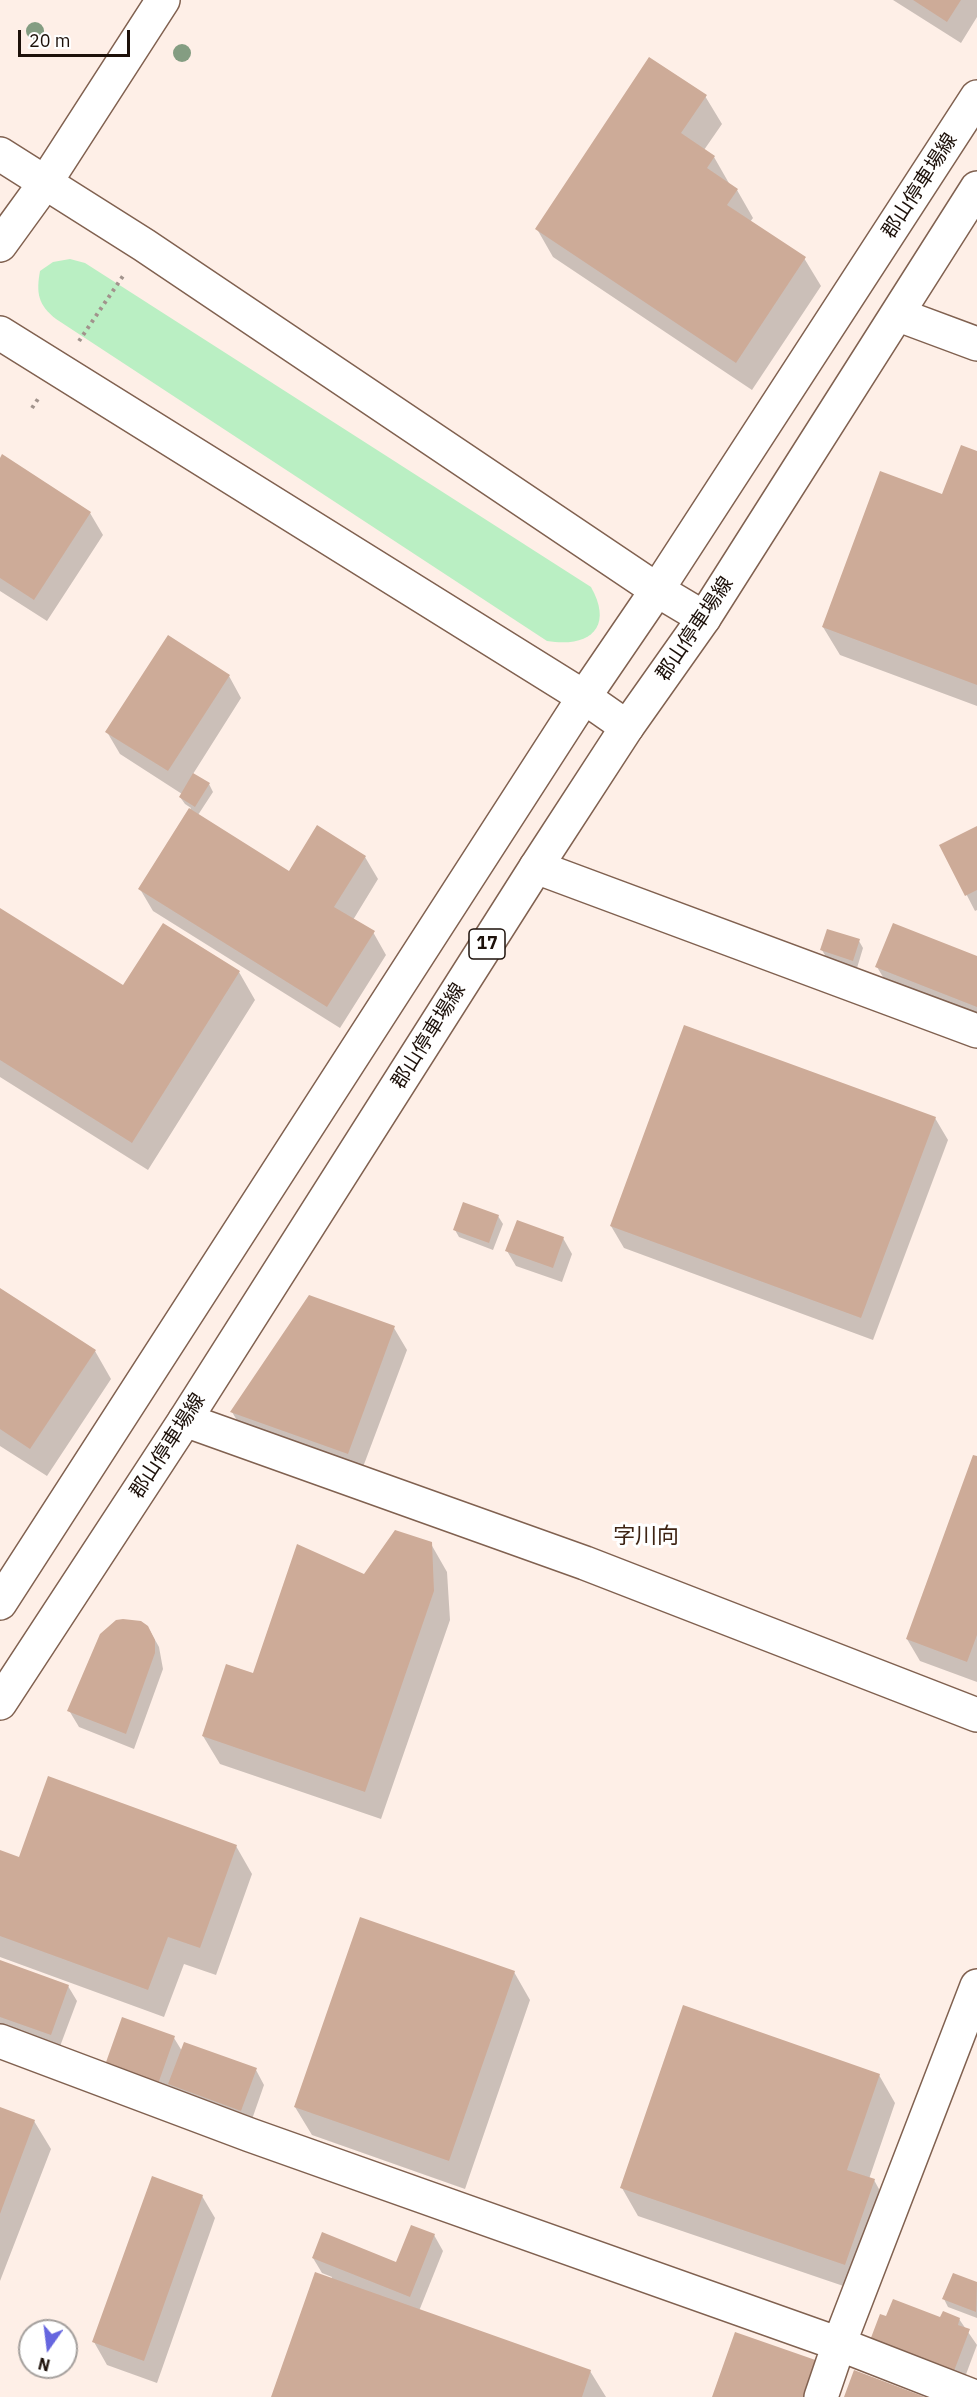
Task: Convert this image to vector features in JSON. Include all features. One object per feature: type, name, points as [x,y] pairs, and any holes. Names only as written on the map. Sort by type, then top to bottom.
[{"type":"street","points":[[0,245],[45,183],[163,0]]},
{"type":"street","name":"郡山停車場線","points":[[0,1603],[584,697],[657,590],[977,97]]},
{"type":"street","points":[[0,154],[144,245],[657,590],[704,618]]},
{"type":"street","name":"郡山停車場線","points":[[0,1702],[185,1420],[536,867],[627,727],[704,618],[899,315],[977,188]]},
{"type":"street","points":[[899,315],[977,344]]},
{"type":"street","points":[[0,333],[584,697],[627,727]]},
{"type":"street","points":[[536,867],[977,1031]]},
{"type":"street","points":[[185,1420],[585,1563],[977,1715]]},
{"type":"street","points":[[821,2397],[839,2344],[977,1986]]},
{"type":"street","points":[[0,2041],[261,2139],[839,2344],[975,2397]]},
{"type":"path","points":[[32,408],[144,245]]},
{"type":"green space","points":[[70,259],[85,263],[591,587],[600,614],[593,632],[575,641],[547,641],[56,319],[45,309],[40,298],[38,286],[40,271],[53,262]]},
{"type":"building","points":[[913,0],[961,0],[947,22]]},
{"type":"building","points":[[649,57],[707,95],[681,133],[715,156],[707,168],[738,189],[727,205],[806,257],[736,363],[535,229]]},
{"type":"building","points":[[961,445],[977,451],[977,685],[822,627],[880,471],[942,494]]},
{"type":"building","points":[[2,454],[91,512],[34,600],[0,578],[0,458]]},
{"type":"building","points":[[168,635],[230,675],[168,771],[105,732]]},
{"type":"building","points":[[193,773],[210,783],[195,807],[179,797]]},
{"type":"building","points":[[189,808],[289,871],[317,825],[366,856],[334,907],[375,931],[327,1007],[138,889]]},
{"type":"building","points":[[977,826],[977,890],[965,896],[939,845]]},
{"type":"building","points":[[0,908],[123,985],[163,923],[240,971],[132,1143],[0,1060]]},
{"type":"building","points":[[893,923],[977,956],[977,1007],[875,967]]},
{"type":"building","points":[[827,929],[860,939],[853,961],[820,950]]},
{"type":"building","points":[[684,1025],[936,1117],[861,1318],[610,1226]]},
{"type":"building","points":[[463,1202],[499,1215],[489,1243],[453,1230]]},
{"type":"building","points":[[517,1220],[564,1237],[553,1268],[505,1251]]},
{"type":"building","points":[[0,1288],[96,1350],[30,1449],[0,1429]]},
{"type":"building","points":[[309,1295],[395,1326],[348,1454],[230,1412]]},
{"type":"building","points":[[973,1455],[977,1456],[977,1635],[967,1662],[906,1639]]},
{"type":"building","points":[[395,1530],[432,1542],[434,1591],[365,1792],[202,1736],[226,1664],[253,1673],[297,1544],[364,1574]]},
{"type":"building","points":[[116,1620],[141,1621],[148,1626],[155,1640],[155,1653],[126,1734],[67,1711],[100,1634]]},
{"type":"building","points":[[48,1776],[237,1845],[200,1948],[168,1937],[148,1990],[0,1936],[0,1850],[19,1857]]},
{"type":"building","points":[[360,1917],[515,1971],[449,2161],[294,2107]]},
{"type":"building","points":[[0,1960],[69,1985],[51,2035],[0,2017]]},
{"type":"building","points":[[683,2005],[880,2074],[847,2170],[875,2179],[845,2265],[620,2188]]},
{"type":"building","points":[[122,2017],[175,2036],[158,2084],[105,2065]]},
{"type":"building","points":[[184,2042],[257,2068],[241,2111],[168,2084]]},
{"type":"building","points":[[0,2107],[35,2120],[0,2214]]},
{"type":"building","points":[[152,2176],[203,2195],[144,2361],[92,2342]]},
{"type":"building","points":[[411,2225],[435,2234],[410,2297],[312,2258],[322,2232],[396,2262]]},
{"type":"building","points":[[315,2272],[591,2370],[582,2397],[271,2397]]},
{"type":"building","points":[[953,2273],[977,2282],[976,2312],[942,2299]]},
{"type":"building","points":[[893,2299],[940,2317],[943,2311],[960,2318],[958,2325],[970,2329],[954,2371],[894,2347],[892,2352],[869,2343],[880,2314],[886,2316]]},
{"type":"building","points":[[735,2332],[824,2363],[812,2397],[712,2397]]},
{"type":"building","points":[[854,2370],[925,2397],[844,2397]]},
{"type":"district","name":"字川向","points":[[646,1537]]}]
